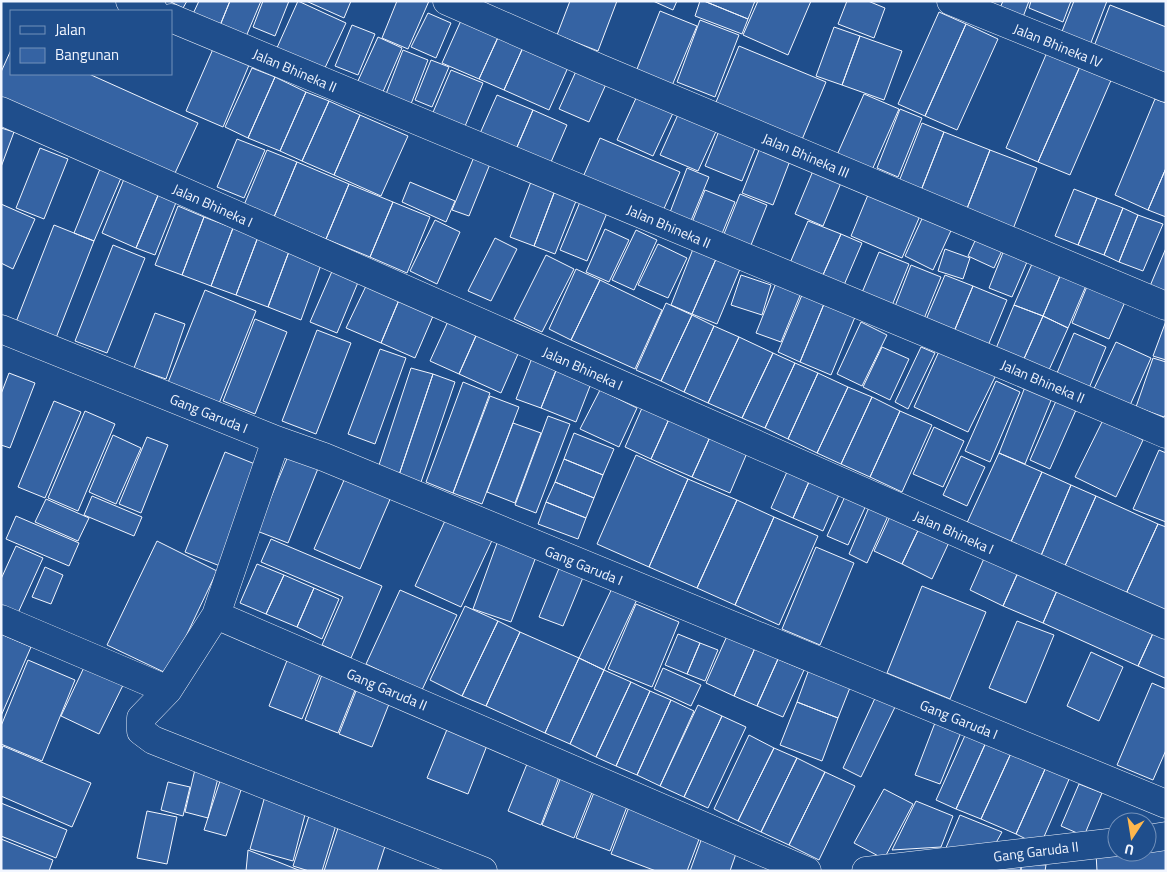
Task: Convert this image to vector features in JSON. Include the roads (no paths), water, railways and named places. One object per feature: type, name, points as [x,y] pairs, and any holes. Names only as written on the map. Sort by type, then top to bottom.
[{"type":"street","points":[[130,1],[152,10]]},
{"type":"street","name":"Jalan Bhineka III","points":[[447,1],[599,68],[1166,306]]},
{"type":"street","name":"Jalan Bhineka IV","points":[[951,1],[1166,88]]},
{"type":"street","name":"Jalan Bhineka II","points":[[172,18],[1166,434]]},
{"type":"street","name":"Jalan Bhineka I","points":[[1,111],[1166,625]]},
{"type":"street","name":"Gang Garuda I","points":[[1,329],[276,440],[324,457],[1166,804]]},
{"type":"street","points":[[276,440],[216,615],[168,690],[141,718],[140,730],[153,740],[483,871]]},
{"type":"street","name":"Gang Garuda II","points":[[216,615],[807,871]]},
{"type":"street","points":[[1,618],[168,690]]},
{"type":"street","name":"Gang Garuda II","points":[[866,871],[1107,843]]}]
